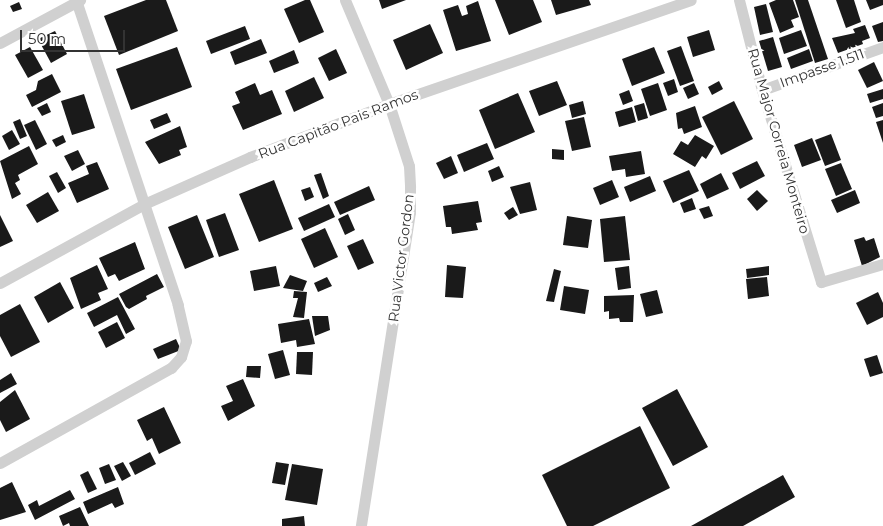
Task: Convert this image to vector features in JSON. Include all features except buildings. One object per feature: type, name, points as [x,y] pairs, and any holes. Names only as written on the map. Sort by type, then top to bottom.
[{"type":"street","points":[[0,44],[78,0],[178,305],[186,341],[181,357],[171,368],[0,463]]},
{"type":"street","name":"Rua Victor Gordon","points":[[345,0],[389,104],[409,166],[410,212],[362,526]]},
{"type":"street","name":"Rua Capitão Pais Ramos","points":[[0,283],[144,204],[250,157],[389,104],[691,0]]},
{"type":"street","name":"Rua Major Correia Monteiro","points":[[739,0],[762,90],[821,282],[883,264]]},
{"type":"street","name":"Impasse 1.511","points":[[762,90],[883,46]]}]
